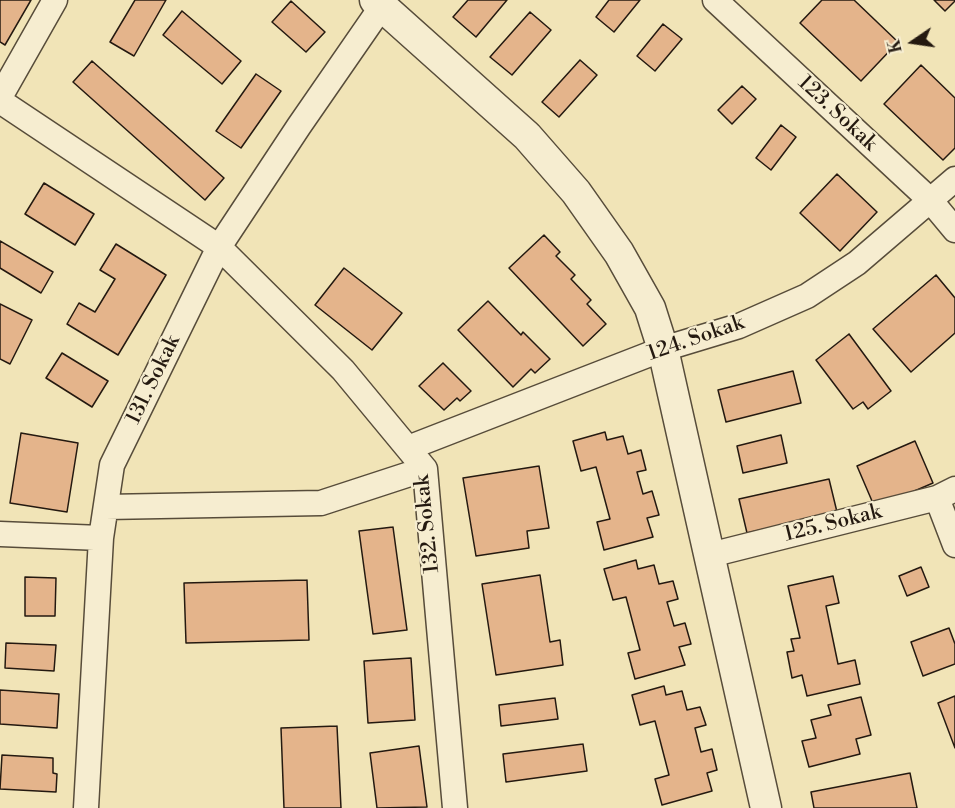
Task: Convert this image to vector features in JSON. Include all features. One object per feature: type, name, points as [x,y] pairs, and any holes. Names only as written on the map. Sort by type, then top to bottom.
[{"type":"street","points":[[0,99],[55,0]]},
{"type":"street","name":"123. Sokak","points":[[715,0],[930,200],[955,230]]},
{"type":"street","points":[[378,3],[527,136],[576,192],[619,253],[650,308],[663,349],[766,808]]},
{"type":"street","name":"131. Sokak","points":[[86,808],[101,538],[112,465],[219,247],[378,3]]},
{"type":"street","name":"132. Sokak","points":[[0,99],[219,247],[343,370],[425,469],[455,808]]},
{"type":"street","name":"124. Sokak","points":[[408,448],[663,349],[739,326],[807,296],[857,263],[955,179]]},
{"type":"street","points":[[106,507],[321,503],[425,469]]},
{"type":"street","points":[[946,494],[955,545]]},
{"type":"street","name":"125. Sokak","points":[[710,555],[946,494]]},
{"type":"street","points":[[0,534],[101,538]]},
{"type":"building","points":[[0,0],[31,0],[5,45],[0,42]]},
{"type":"building","points":[[135,0],[166,0],[134,56],[110,42]]},
{"type":"building","points":[[468,0],[507,0],[476,37],[453,17]]},
{"type":"building","points":[[609,0],[640,0],[614,32],[596,17]]},
{"type":"building","points":[[822,0],[854,0],[898,42],[861,81],[800,23]]},
{"type":"building","points":[[934,0],[955,0],[955,1],[945,11]]},
{"type":"building","points":[[291,1],[325,32],[306,52],[272,22]]},
{"type":"building","points":[[182,11],[241,61],[222,84],[163,35]]},
{"type":"building","points":[[530,12],[551,30],[512,75],[490,57]]},
{"type":"building","points":[[663,24],[682,39],[655,71],[637,56]]},
{"type":"building","points":[[580,60],[597,75],[559,117],[542,102]]},
{"type":"building","points":[[92,61],[224,178],[205,200],[73,82]]},
{"type":"building","points":[[921,65],[955,98],[955,148],[943,160],[884,104]]},
{"type":"building","points":[[256,74],[281,91],[241,148],[216,131]]},
{"type":"building","points":[[742,86],[756,99],[732,124],[718,110]]},
{"type":"building","points":[[781,125],[796,137],[771,170],[756,158]]},
{"type":"building","points":[[837,174],[877,212],[840,251],[800,213]]},
{"type":"building","points":[[44,183],[94,214],[75,245],[25,214]]},
{"type":"building","points":[[544,235],[560,252],[556,256],[575,275],[571,279],[591,300],[587,304],[606,324],[583,346],[509,268]]},
{"type":"building","points":[[0,241],[53,272],[41,293],[0,268]]},
{"type":"building","points":[[116,244],[166,275],[118,355],[67,324],[79,303],[95,312],[115,279],[100,270]]},
{"type":"building","points":[[344,268],[402,313],[372,350],[315,305]]},
{"type":"building","points":[[936,275],[955,298],[955,333],[911,372],[873,329]]},
{"type":"building","points":[[488,301],[521,335],[523,332],[550,359],[535,373],[531,369],[513,387],[458,330]]},
{"type":"building","points":[[0,304],[32,320],[10,364],[0,359]]},
{"type":"building","points":[[849,334],[891,391],[868,409],[863,402],[853,409],[816,360]]},
{"type":"building","points":[[62,353],[108,381],[92,407],[46,378]]},
{"type":"building","points":[[443,363],[471,391],[460,401],[457,398],[444,410],[419,386]]},
{"type":"building","points":[[793,371],[801,403],[726,422],[718,390]]},
{"type":"building","points":[[605,432],[607,440],[623,436],[628,454],[641,450],[646,470],[637,472],[643,494],[652,491],[659,515],[647,518],[653,537],[604,550],[597,522],[610,519],[596,467],[581,471],[573,441]]},
{"type":"building","points":[[21,433],[78,443],[67,512],[10,503]]},
{"type":"building","points":[[781,435],[787,463],[743,473],[737,446]]},
{"type":"building","points":[[915,441],[933,483],[875,508],[857,466]]},
{"type":"building","points":[[539,466],[549,528],[527,531],[529,548],[476,556],[463,478]]},
{"type":"building","points":[[829,479],[837,512],[747,533],[739,499]]},
{"type":"building","points":[[393,527],[407,630],[373,634],[359,531]]},
{"type":"building","points":[[636,560],[638,569],[654,565],[659,584],[673,581],[678,599],[667,602],[674,626],[685,623],[691,644],[679,647],[685,665],[635,679],[628,653],[640,650],[626,597],[613,600],[604,569]]},
{"type":"building","points":[[921,567],[929,587],[907,596],[899,576]]},
{"type":"building","points":[[540,575],[550,642],[560,640],[563,665],[496,675],[482,584]]},
{"type":"building","points":[[833,576],[839,603],[826,606],[838,664],[855,660],[860,684],[807,696],[802,675],[792,678],[787,652],[794,651],[791,639],[800,638],[788,586]]},
{"type":"building","points":[[25,577],[56,578],[55,616],[25,616]]},
{"type":"building","points":[[307,580],[309,640],[186,643],[184,583]]},
{"type":"building","points":[[949,628],[955,644],[955,664],[923,676],[911,642]]},
{"type":"building","points":[[6,643],[56,645],[54,671],[5,668]]},
{"type":"building","points":[[411,658],[415,720],[368,723],[364,661]]},
{"type":"building","points":[[664,686],[666,695],[682,691],[687,710],[700,707],[706,725],[695,728],[701,752],[712,749],[717,770],[707,773],[712,791],[662,805],[655,779],[669,775],[655,721],[640,725],[632,695]]},
{"type":"building","points":[[0,690],[59,694],[57,728],[0,724]]},
{"type":"building","points":[[955,696],[955,748],[938,703]]},
{"type":"building","points":[[861,697],[871,735],[856,739],[860,754],[809,767],[802,741],[816,738],[811,720],[831,715],[828,705]]},
{"type":"building","points":[[555,698],[558,719],[501,726],[499,705]]},
{"type":"building","points":[[337,726],[341,808],[284,808],[281,728]]},
{"type":"building","points":[[583,744],[587,771],[506,782],[503,754]]},
{"type":"building","points":[[419,746],[427,807],[377,808],[370,753]]},
{"type":"building","points":[[2,755],[53,758],[53,773],[57,774],[56,792],[0,789]]},
{"type":"building","points":[[910,773],[917,808],[814,808],[811,792]]}]
